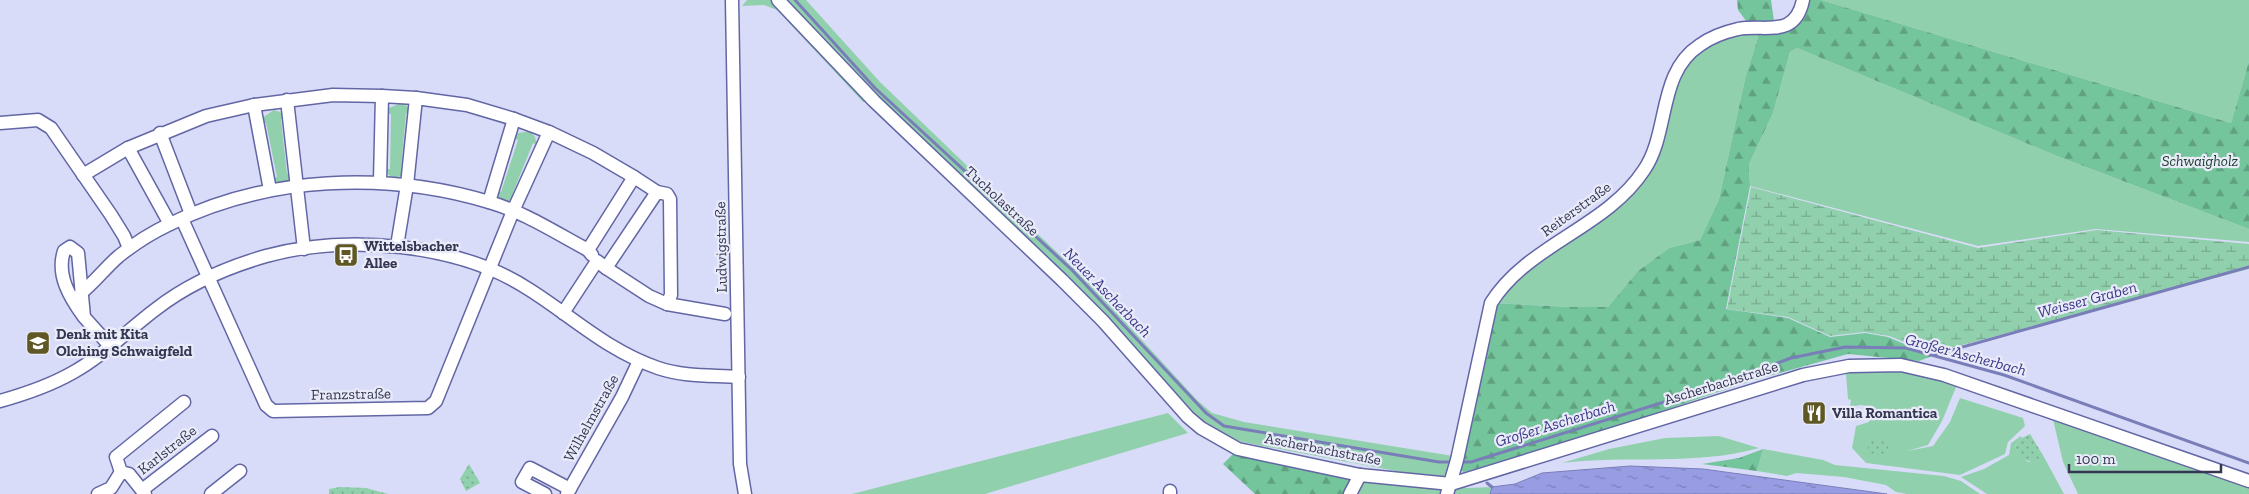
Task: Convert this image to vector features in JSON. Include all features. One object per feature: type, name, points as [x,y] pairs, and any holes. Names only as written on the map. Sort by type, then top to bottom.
[{"type":"street","name":"Ludwigstraße","points":[[732,0],[740,464],[745,494]]},
{"type":"street","name":"Tucholastraße","points":[[778,0],[874,102],[1103,321],[1178,407],[1201,428]]},
{"type":"street","name":"Reiterstraße","points":[[1449,489],[1491,303],[1500,288],[1517,270],[1612,206],[1631,188],[1646,168],[1655,145],[1670,88],[1680,64],[1699,45],[1716,36],[1740,29],[1783,27],[1792,21],[1801,10],[1803,0]]},
{"type":"street","points":[[83,174],[128,148],[160,133],[206,116],[254,105],[333,95],[416,98],[467,105],[514,118],[549,132],[593,152],[656,192],[667,194],[670,199],[671,295],[667,304]]},
{"type":"street","points":[[380,181],[382,96]]},
{"type":"street","points":[[397,246],[407,185],[416,98]]},
{"type":"street","points":[[287,100],[304,249]]},
{"type":"street","points":[[254,105],[270,190]]},
{"type":"street","points":[[489,202],[514,118]]},
{"type":"street","points":[[0,123],[38,120],[58,136],[124,236],[129,248]]},
{"type":"street","name":"Franzstraße","points":[[181,219],[210,277],[266,404],[273,411],[428,408],[436,401],[513,211],[549,132]]},
{"type":"street","points":[[160,133],[181,219]]},
{"type":"street","points":[[128,148],[181,219]]},
{"type":"street","points":[[588,250],[634,177]]},
{"type":"street","points":[[81,293],[129,248],[181,219],[270,190],[298,186],[380,181],[489,202],[513,211],[588,250],[602,265],[649,296],[667,304],[725,314]]},
{"type":"street","points":[[563,313],[602,265],[656,192]]},
{"type":"street","points":[[0,401],[56,381],[93,360],[175,295],[210,277],[266,256],[304,249],[355,245],[397,246],[432,252],[490,270],[529,288],[596,338],[639,361],[684,375],[739,377]]},
{"type":"street","points":[[84,317],[78,253],[70,247],[64,251],[62,257],[64,286],[84,317],[110,346]]},
{"type":"street","name":"Wilhelmstraße","points":[[545,494],[522,482],[530,468],[568,492],[622,398],[639,361]]},
{"type":"street","name":"Ascherbachstraße","points":[[1201,428],[1238,449],[1360,474],[1449,489],[1803,375],[1849,366],[1901,365],[1944,375],[2249,481]]},
{"type":"street","name":"Karlstraße","points":[[98,494],[111,488],[120,472],[116,457],[184,402]]},
{"type":"street","name":"Karlstraße","points":[[120,472],[129,474],[144,492],[212,436]]},
{"type":"street","points":[[211,494],[240,472]]},
{"type":"street","points":[[1350,494],[1360,474]]},
{"type":"green space","points":[[747,0],[771,0],[776,4],[866,102],[863,102],[777,10],[764,5],[742,6]]},
{"type":"green space","points":[[785,0],[806,0],[880,82],[1094,288],[1197,400],[1212,413],[1244,422],[1453,456],[1449,474],[1444,480],[1242,442],[1217,433],[1200,423],[889,109]]},
{"type":"green space","name":"Schwaigholz","points":[[1737,0],[1771,0],[1775,28],[1783,27],[1803,0],[1821,0],[2231,123],[2249,61],[2249,229],[2057,156],[1797,48],[1790,52],[1773,113],[1749,164],[1750,186],[1726,309],[1788,318],[1830,337],[1865,333],[1888,337],[1932,356],[1919,361],[1848,354],[1751,381],[1597,433],[1464,472],[1459,470],[1491,303],[1608,307],[1638,271],[1669,248],[1700,240],[1719,199],[1745,79],[1758,37],[1738,10]]},
{"type":"green space","points":[[1821,0],[2249,0],[2249,61],[2231,123]]},
{"type":"green space","points":[[1752,29],[1758,37],[1745,79],[1719,199],[1700,240],[1669,248],[1638,271],[1608,307],[1491,303],[1500,288],[1611,207],[1646,168],[1670,90],[1697,48]]},
{"type":"green space","points":[[1797,48],[2057,156],[2249,229],[2249,242],[2096,229],[1978,246],[1750,186],[1749,164],[1773,113],[1790,52]]},
{"type":"green space","points":[[401,103],[407,106],[410,114],[406,113],[401,169],[405,170],[400,177],[394,177],[390,176],[384,169],[390,169],[391,114],[386,114],[389,108]]},
{"type":"green space","points":[[274,110],[280,112],[285,118],[281,119],[287,174],[291,174],[291,180],[280,185],[271,178],[277,177],[266,123],[261,124],[262,118]]},
{"type":"green space","points":[[531,132],[535,137],[537,145],[533,143],[512,195],[515,197],[512,202],[500,200],[496,191],[501,192],[518,140],[513,138],[518,133]]},
{"type":"green space","points":[[1751,187],[1978,248],[2097,230],[2249,244],[2249,269],[1932,353],[1889,336],[1864,332],[1830,336],[1788,317],[1727,309]]},
{"type":"green space","points":[[1901,365],[1959,380],[1942,421],[1928,445],[1907,451],[1933,446],[1950,422],[1960,398],[2023,418],[2025,426],[2008,442],[2005,454],[1960,475],[1866,463],[1852,448],[1856,426],[1869,422],[1873,415],[1869,408],[1864,405],[1856,406],[1854,414],[1849,414],[1851,400],[1848,399],[1846,374],[1849,366]]},
{"type":"green space","points":[[1168,413],[1188,433],[985,494],[852,494]]},
{"type":"green space","points":[[2052,415],[2249,485],[2249,494],[2078,494],[2063,462]]},
{"type":"green space","points":[[2030,434],[2044,457],[2039,460],[2026,460],[2020,455],[2015,446],[2022,438]]},
{"type":"green space","points":[[1719,436],[1759,448],[1710,457],[1686,459],[1562,463],[1609,449],[1665,438]]},
{"type":"green space","points":[[2021,436],[2022,438],[2015,446],[2017,451],[2028,462],[2044,457],[2064,494],[1987,494],[1961,477],[1984,469],[2009,455],[2011,443]]},
{"type":"green space","points":[[1869,438],[1890,441],[1886,455],[1867,453]]},
{"type":"green space","points":[[1238,449],[1355,474],[1344,494],[1255,494],[1223,464]]},
{"type":"green space","points":[[1763,449],[1823,460],[1835,465],[1944,476],[1961,481],[1980,494],[1907,494],[1896,492],[1886,485],[1844,477],[1796,473],[1787,476],[1757,471]]},
{"type":"green space","points":[[1763,449],[1757,471],[1702,464],[1739,458]]},
{"type":"green space","points":[[469,464],[480,483],[466,491],[460,479]]},
{"type":"green space","points":[[1355,474],[1451,484],[1467,488],[1492,487],[1490,494],[1344,494]]},
{"type":"green space","points":[[340,487],[366,488],[388,494],[329,494],[329,489]]},
{"type":"water","points":[[1630,466],[1703,469],[1887,494],[1490,494],[1492,487],[1515,484],[1542,473]]},
{"type":"waterway","name":"Neuer Ascherbach","points":[[795,0],[875,88],[1072,270],[1206,413],[1224,426],[1439,462],[1452,462]]},
{"type":"waterway","name":"Weisser Graben","points":[[1934,355],[2249,267]]},
{"type":"waterway","name":"Großer Ascherbach","points":[[1459,462],[1471,462],[1719,385],[1791,358],[1845,347],[1906,348],[2004,375],[2249,463]]},
{"type":"waterway","points":[[1487,483],[1492,487]]},
{"type":"place","name":"Wittelsbacher Allee","points":[[346,255]]},
{"type":"place","name":"Denk mit Kita Olching Schwaigfeld","points":[[38,343]]},
{"type":"place","name":"Villa Romantica","points":[[1814,413]]}]
